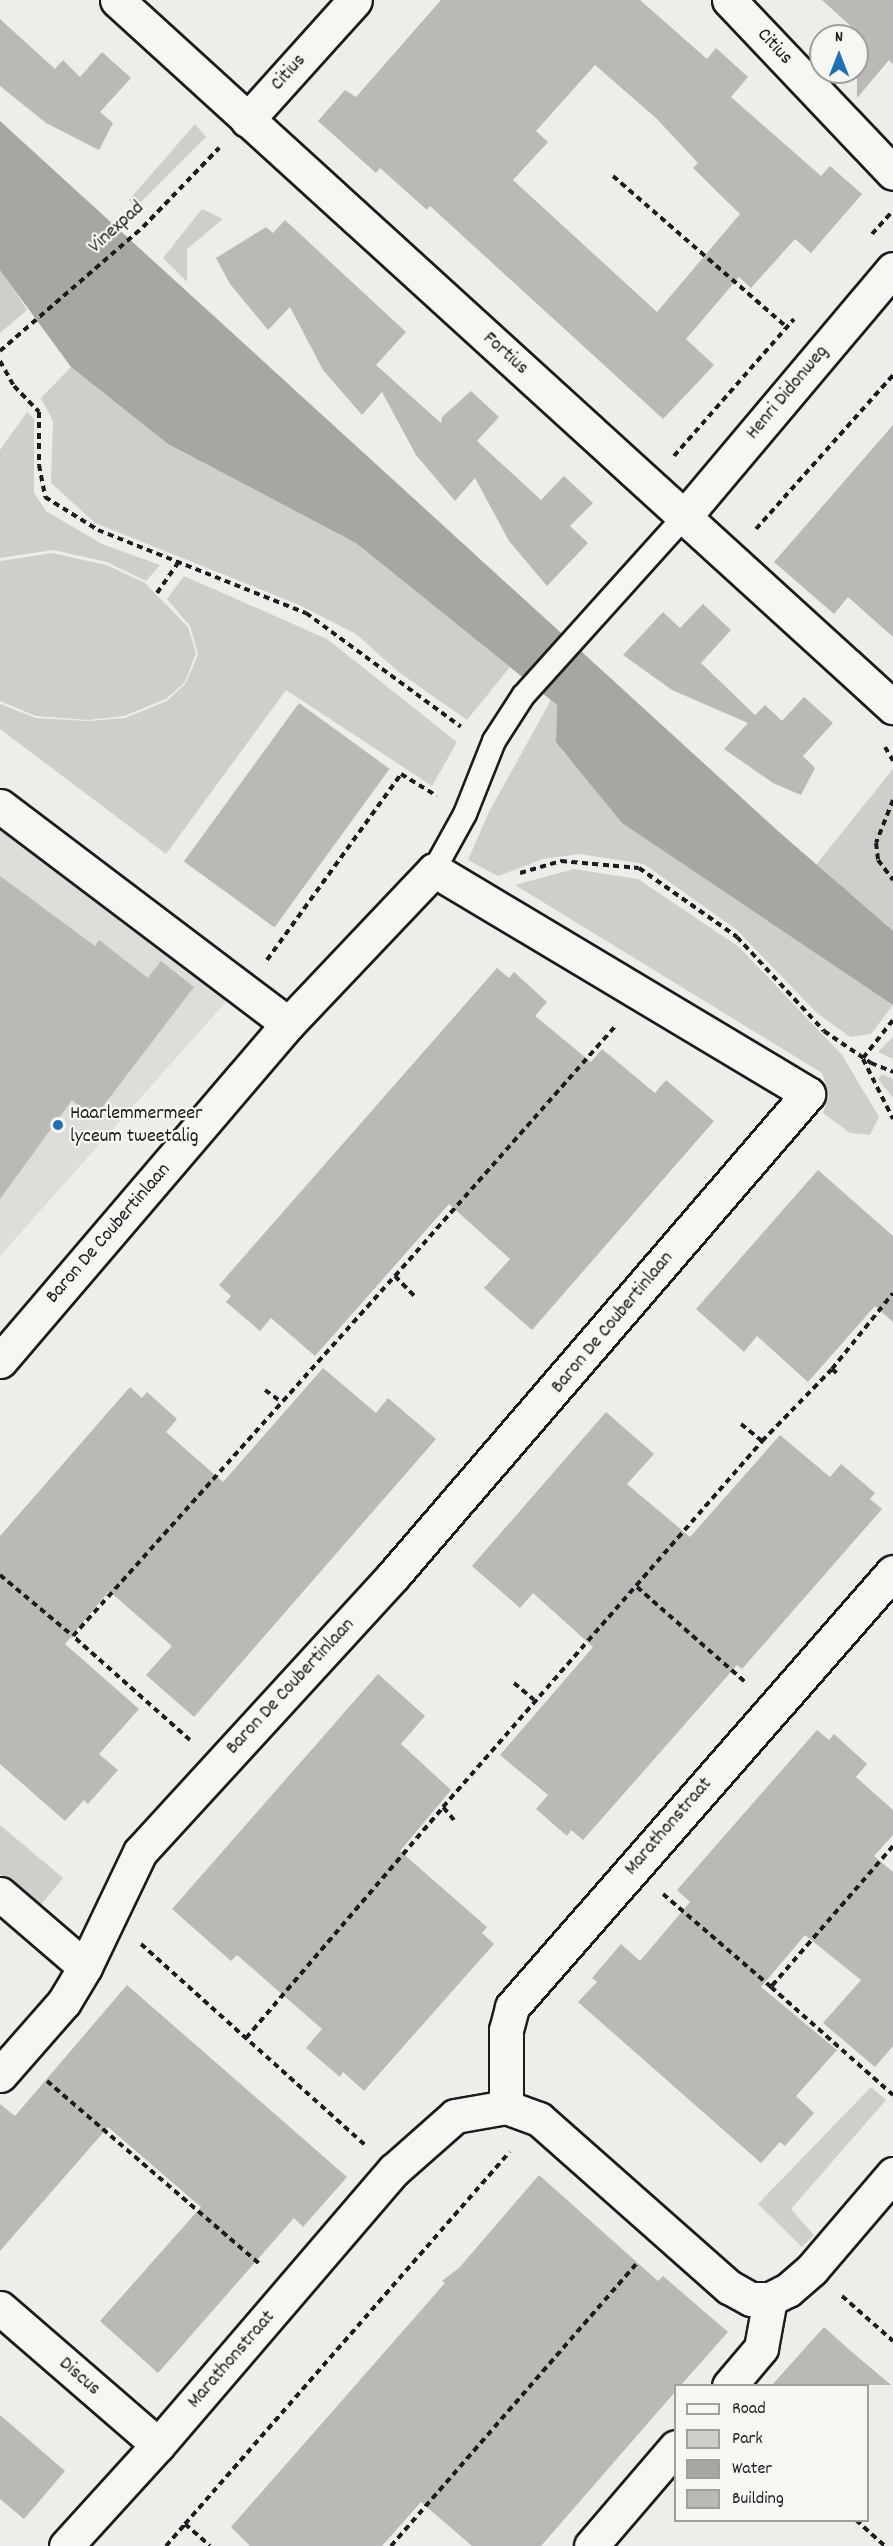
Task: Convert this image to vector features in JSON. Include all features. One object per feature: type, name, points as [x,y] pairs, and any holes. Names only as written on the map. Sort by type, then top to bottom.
[{"type":"street","name":"Fortius","points":[[117,0],[893,707]]},
{"type":"street","name":"Citius","points":[[247,120],[355,0]]},
{"type":"street","name":"Citius","points":[[729,0],[893,173]]},
{"type":"street","name":"Henri Didonweg","points":[[684,517],[893,269]]},
{"type":"street","points":[[0,806],[288,1024]]},
{"type":"street","name":"Baron De Coubertinlaan","points":[[0,1361],[288,1024],[434,870],[808,1094],[408,1559],[140,1852],[85,1967]]},
{"type":"street","name":"Marathonstraat","points":[[506,2107],[506,2030],[512,2007],[893,1572]]},
{"type":"street","points":[[0,1894],[85,1967],[64,2002],[9,2065]]},
{"type":"street","name":"Marathonstraat","points":[[66,2546],[158,2445],[394,2170],[455,2116],[506,2107],[539,2119],[729,2287],[751,2299],[770,2299]]},
{"type":"street","points":[[730,2384],[760,2348],[770,2299],[788,2290],[812,2269],[893,2174]]},
{"type":"street","name":"Discus","points":[[0,2308],[158,2445]]},
{"type":"street","points":[[591,2546],[674,2448]]},
{"type":"lane","points":[[434,870],[465,814],[491,748],[523,696],[684,517]]},
{"type":"path","name":"Vinexpad","points":[[0,351],[143,227],[247,120]]},
{"type":"path","points":[[613,176],[788,327],[648,485]]},
{"type":"path","points":[[0,361],[14,386],[39,412],[39,465],[45,496],[98,530],[306,614],[491,748]]},
{"type":"path","points":[[729,559],[893,375]]},
{"type":"path","points":[[157,593],[178,563]]},
{"type":"path","points":[[244,991],[401,774],[465,814]]},
{"type":"path","points":[[893,800],[876,843],[878,860],[893,880]]},
{"type":"path","points":[[478,897],[507,877],[561,861],[639,868],[737,937],[824,1031],[863,1058],[893,1072]]},
{"type":"path","points":[[73,1636],[643,995]]},
{"type":"path","points":[[863,1058],[893,1020]]},
{"type":"path","points":[[863,1058],[893,1119]]},
{"type":"path","points":[[395,1276],[414,1296]]},
{"type":"path","points":[[246,2038],[534,1700],[637,1587],[762,1441],[832,1369],[893,1293]]},
{"type":"path","points":[[832,1369],[839,1375]]},
{"type":"path","points":[[265,1390],[280,1401]]},
{"type":"path","points":[[741,1424],[762,1441]]},
{"type":"path","points":[[0,1575],[73,1636],[219,1766]]},
{"type":"path","points":[[637,1587],[774,1707]]},
{"type":"path","points":[[514,1683],[534,1700]]},
{"type":"path","points":[[443,1806],[454,1820]]},
{"type":"path","points":[[771,1988],[893,1846]]},
{"type":"path","points":[[633,1868],[893,2095]]},
{"type":"path","points":[[109,1915],[394,2170]]},
{"type":"path","points":[[9,2065],[291,2291]]},
{"type":"path","points":[[166,2546],[539,2119]]},
{"type":"path","points":[[391,2546],[665,2231]]},
{"type":"path","points":[[812,2269],[893,2341]]},
{"type":"path","points":[[858,2522],[885,2546]]},
{"type":"path","points":[[185,2524],[210,2546]]},
{"type":"shaded area","name":"Haarlemmermeer lyceum tweetalig","points":[[0,826],[232,995],[0,1256]]},
{"type":"green space","points":[[195,124],[206,137],[135,208],[129,200]]},
{"type":"green space","points":[[202,209],[223,219],[187,249],[187,282],[163,258]]},
{"type":"green space","points":[[0,267],[27,310],[0,333]]},
{"type":"green space","points":[[71,367],[168,444],[356,543],[510,667],[467,720],[400,673],[356,634],[297,604],[95,523],[51,483],[53,421],[41,398]]},
{"type":"green space","points":[[27,412],[34,419],[34,493],[46,511],[102,544],[160,565],[146,581],[107,562],[53,550],[0,558],[0,450]]},
{"type":"green space","points":[[52,553],[106,565],[145,583],[188,627],[196,653],[185,682],[166,699],[124,716],[88,720],[36,716],[0,701],[0,561]]},
{"type":"green space","points":[[184,576],[327,639],[457,742],[432,786],[286,690],[166,854],[0,729],[0,704],[36,718],[88,721],[125,718],[167,701],[186,683],[198,654],[190,626],[167,599]]},
{"type":"green space","points":[[551,700],[557,705],[556,742],[829,959],[893,1005],[871,1034],[850,1037],[817,1013],[737,930],[644,864],[579,854],[543,859],[498,876],[468,860],[489,812]]},
{"type":"green space","points":[[893,769],[893,951],[807,876]]},
{"type":"green space","points":[[574,869],[638,879],[739,947],[842,1055],[879,1117],[870,1135],[850,1133],[823,1113],[829,1095],[822,1073],[515,885]]},
{"type":"green space","points":[[893,1037],[893,1059],[878,1052]]},
{"type":"green space","points":[[882,1074],[893,1079],[893,1098],[878,1079]]},
{"type":"green space","points":[[0,1825],[63,1878],[39,1907],[0,1874]]},
{"type":"green space","points":[[871,2087],[886,2100],[791,2209],[814,2235],[802,2247],[758,2204]]},
{"type":"water","points":[[0,121],[778,831],[893,931],[893,1005],[622,823],[556,742],[557,705],[356,543],[168,444],[71,367],[0,270]]},
{"type":"building","points":[[441,0],[640,0],[707,59],[716,48],[748,77],[731,97],[821,176],[830,166],[862,194],[811,253],[795,239],[751,288],[739,277],[686,339],[714,365],[663,419],[430,206],[427,210],[380,168],[376,173],[318,121],[345,90],[356,97]],"holes":[[[595,65],[656,118],[698,163],[693,168],[740,214],[657,312],[513,180],[548,142],[536,131]]]},
{"type":"building","points":[[822,0],[893,0],[893,64],[889,60],[869,84],[869,24],[848,24]]},
{"type":"building","points":[[0,19],[55,69],[63,60],[80,77],[102,52],[131,78],[100,112],[113,123],[99,150],[46,123],[0,86]]},
{"type":"building","points":[[857,84],[869,84],[857,98]]},
{"type":"building","points":[[285,220],[406,332],[376,365],[441,423],[442,417],[471,391],[499,417],[477,441],[541,500],[564,476],[593,503],[570,526],[588,543],[547,586],[509,541],[475,478],[455,501],[416,455],[382,392],[362,415],[323,370],[290,307],[268,330],[230,284],[216,258],[266,227],[273,233]]},
{"type":"building","points":[[893,425],[893,637],[848,597],[834,614],[774,562]]},
{"type":"building","points":[[703,604],[731,630],[701,663],[755,715],[765,705],[782,721],[804,697],[833,723],[803,756],[815,768],[801,795],[773,783],[724,749],[748,723],[672,690],[623,655],[663,612],[680,628]]},
{"type":"building","points":[[299,703],[390,769],[274,927],[184,862]]},
{"type":"building","name":"Haarlemmermeer lyceum tweetalig","points":[[0,876],[95,946],[99,940],[148,978],[161,961],[194,987],[94,1118],[72,1100],[0,1199]]},
{"type":"building","points":[[497,968],[509,978],[514,972],[547,1002],[535,1016],[591,1062],[602,1049],[655,1093],[666,1080],[714,1121],[532,1330],[484,1288],[510,1259],[449,1204],[315,1356],[271,1318],[260,1331],[226,1302],[231,1296],[219,1285]]},
{"type":"building","points":[[818,1170],[893,1236],[893,1322],[875,1306],[808,1382],[757,1336],[744,1352],[696,1309]]},
{"type":"building","points":[[323,1368],[376,1413],[388,1398],[436,1439],[194,1717],[146,1675],[172,1646],[109,1591],[65,1644],[139,1709],[99,1754],[118,1770],[88,1804],[84,1800],[65,1821],[0,1764],[0,1536],[130,1387],[142,1398],[147,1392],[177,1419],[166,1432],[223,1482]]},
{"type":"building","points":[[606,1412],[654,1454],[627,1484],[690,1537],[780,1435],[830,1477],[841,1464],[875,1493],[870,1499],[882,1509],[742,1669],[737,1665],[583,1840],[571,1830],[567,1836],[536,1809],[548,1795],[500,1755],[593,1647],[533,1593],[520,1608],[472,1566]]},
{"type":"building","points":[[378,1674],[425,1716],[401,1744],[451,1790],[400,1851],[487,1927],[482,1933],[494,1944],[364,2091],[343,2072],[340,2077],[306,2048],[322,2029],[237,1955],[231,1961],[172,1909]]},
{"type":"building","points":[[817,1730],[829,1740],[834,1734],[867,1764],[856,1777],[893,1810],[893,1835],[874,1856],[893,1872],[893,2046],[875,2067],[823,2023],[861,1980],[805,1935],[761,1987],[837,2050],[796,2096],[814,2113],[785,2146],[780,2142],[761,2163],[578,2002],[597,1982],[592,1978],[621,1944],[640,1961],[690,1902],[677,1890]]},
{"type":"building","points":[[127,1985],[347,2177],[303,2227],[294,2218],[158,2373],[100,2321],[201,2207],[108,2127],[0,2251],[0,2104],[15,2116]]},
{"type":"building","points":[[539,2175],[658,2281],[663,2276],[728,2332],[682,2384],[674,2384],[674,2393],[541,2546],[472,2546],[421,2502],[382,2546],[250,2546],[231,2527],[445,2283],[442,2281],[459,2268]]},
{"type":"building","points":[[824,2327],[891,2385],[869,2384],[773,2384]]},
{"type":"building","points":[[0,2415],[65,2471],[24,2519],[0,2499]]},
{"type":"place","name":"Haarlemmermeer lyceum tweetalig","points":[[58,1125]]}]
